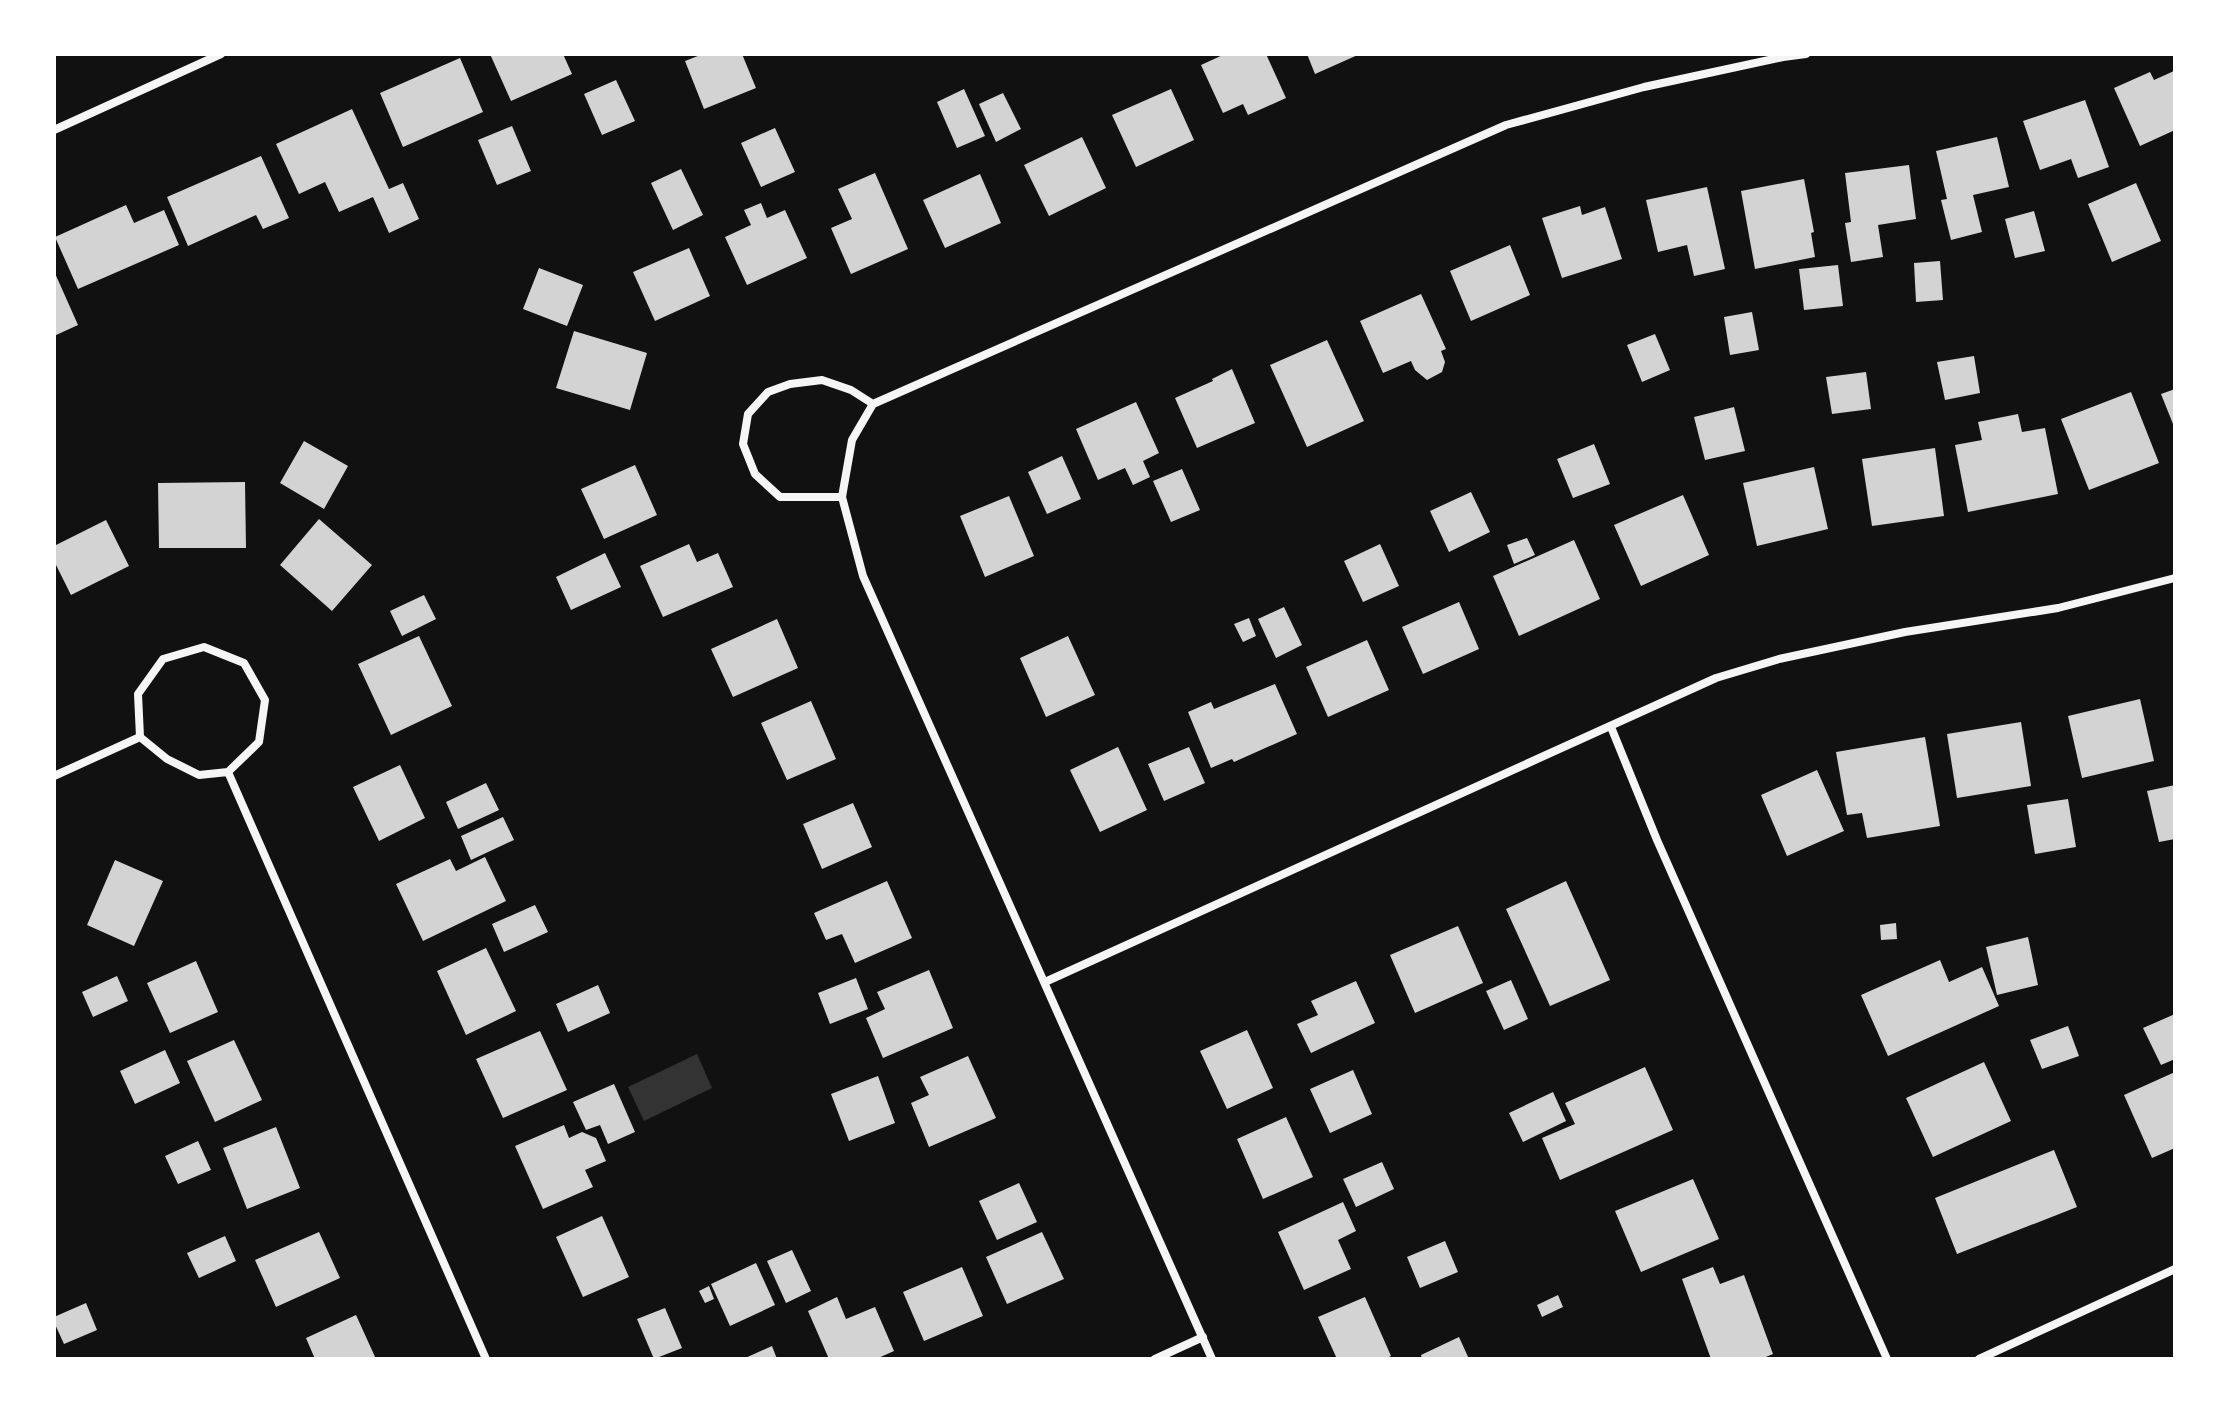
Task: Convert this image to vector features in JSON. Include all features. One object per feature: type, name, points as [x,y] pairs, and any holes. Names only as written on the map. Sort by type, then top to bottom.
[{"type":"street","points":[[54,130],[221,54]]},
{"type":"street","points":[[1212,1359],[863,576],[842,497],[852,440],[873,404],[1506,125],[1644,87],[1806,54]]},
{"type":"street","points":[[842,497],[780,497],[755,474],[743,444],[748,414],[768,392],[790,384],[822,380],[851,390],[873,404]]},
{"type":"street","points":[[1045,982],[1716,678],[1779,659],[1905,632],[2058,608],[2175,578]]},
{"type":"street","points":[[204,647],[244,663],[265,700],[259,742],[228,772],[199,775],[167,759],[140,737],[138,694],[163,659],[204,647]]},
{"type":"street","points":[[1611,727],[1663,854],[1887,1359]]},
{"type":"street","points":[[54,776],[140,737]]},
{"type":"street","points":[[228,772],[486,1359]]},
{"type":"street","points":[[1979,1359],[2175,1269]]},
{"type":"street","points":[[1155,1359],[1203,1337]]},
{"type":"shaded area","points":[[697,1054],[712,1088],[644,1121],[628,1087]]},
{"type":"building","points":[[490,54],[563,54],[572,74],[511,101]]},
{"type":"building","points":[[703,54],[742,54],[756,88],[704,109],[685,61]]},
{"type":"building","points":[[1225,54],[1266,54],[1286,98],[1248,115],[1243,104],[1223,113],[1201,65]]},
{"type":"building","points":[[1307,54],[1360,54],[1315,74]]},
{"type":"building","points":[[460,58],[483,112],[403,147],[380,93]]},
{"type":"building","points":[[2174,71],[2175,130],[2140,146],[2114,88],[2150,72],[2154,80]]},
{"type":"building","points":[[616,80],[635,121],[602,135],[584,94]]},
{"type":"building","points":[[964,89],[985,136],[957,148],[937,102]]},
{"type":"building","points":[[1171,89],[1194,140],[1136,167],[1112,115]]},
{"type":"building","points":[[1003,93],[1021,129],[996,142],[979,104]]},
{"type":"building","points":[[2085,100],[2109,167],[2078,178],[2071,159],[2040,170],[2023,121]]},
{"type":"building","points":[[352,109],[389,189],[403,183],[419,219],[389,233],[373,197],[339,212],[325,182],[299,194],[276,144]]},
{"type":"building","points":[[512,126],[531,171],[497,185],[478,140]]},
{"type":"building","points":[[775,128],[795,172],[761,187],[741,143]]},
{"type":"building","points":[[1082,137],[1106,188],[1049,216],[1024,165]]},
{"type":"building","points":[[1997,137],[2009,187],[1973,195],[1982,232],[1951,240],[1941,200],[1947,199],[1936,151]]},
{"type":"building","points":[[261,156],[289,218],[263,229],[256,215],[188,246],[167,197]]},
{"type":"building","points":[[1909,165],[1916,219],[1878,225],[1883,257],[1851,262],[1845,223],[1851,222],[1845,173]]},
{"type":"building","points":[[681,169],[703,215],[673,230],[651,183]]},
{"type":"building","points":[[875,173],[908,249],[851,274],[831,228],[852,219],[838,189]]},
{"type":"building","points":[[980,174],[1001,223],[945,248],[923,200]]},
{"type":"building","points":[[1804,179],[1814,232],[1811,233],[1815,257],[1755,269],[1741,191]]},
{"type":"building","points":[[2136,183],[2161,241],[2112,262],[2088,204]]},
{"type":"building","points":[[1707,187],[1725,269],[1694,276],[1687,245],[1658,252],[1646,200]]},
{"type":"building","points":[[761,203],[767,218],[785,210],[807,258],[747,285],[725,237],[751,225],[744,210]]},
{"type":"building","points":[[126,205],[134,223],[164,210],[179,245],[78,289],[55,237]]},
{"type":"building","points":[[1580,206],[1582,215],[1605,207],[1622,259],[1562,278],[1542,218]]},
{"type":"building","points":[[2034,211],[2045,251],[2015,258],[2005,219]]},
{"type":"building","points":[[1510,245],[1530,295],[1471,321],[1450,271]]},
{"type":"building","points":[[689,248],[710,296],[655,321],[633,272]]},
{"type":"building","points":[[1940,261],[1943,300],[1916,302],[1914,263]]},
{"type":"building","points":[[1838,265],[1843,306],[1804,310],[1799,269]]},
{"type":"building","points":[[539,268],[583,285],[567,326],[523,309]]},
{"type":"building","points":[[54,271],[78,325],[54,336]]},
{"type":"building","points":[[1421,294],[1446,349],[1441,351],[1445,362],[1442,372],[1427,380],[1415,370],[1411,361],[1383,373],[1360,321]]},
{"type":"building","points":[[1752,312],[1759,350],[1730,355],[1724,317]]},
{"type":"building","points":[[574,331],[647,353],[630,410],[556,388]]},
{"type":"building","points":[[1655,334],[1670,370],[1642,382],[1627,345]]},
{"type":"building","points":[[1327,340],[1364,421],[1307,447],[1270,365]]},
{"type":"building","points":[[1974,356],[1980,393],[1945,400],[1937,362]]},
{"type":"building","points":[[1232,369],[1255,423],[1197,448],[1175,398]]},
{"type":"building","points":[[1866,372],[1871,409],[1832,414],[1826,377]]},
{"type":"building","points":[[2175,389],[2175,429],[2161,394]]},
{"type":"building","points":[[2131,392],[2159,463],[2089,490],[2061,419]]},
{"type":"building","points":[[1136,402],[1159,453],[1143,461],[1150,477],[1133,485],[1125,468],[1098,480],[1076,429]]},
{"type":"building","points":[[1734,407],[1745,451],[1705,460],[1694,417]]},
{"type":"building","points":[[2018,414],[2022,432],[2045,428],[2058,494],[1968,512],[1955,445],[1982,440],[1978,422]]},
{"type":"building","points":[[304,441],[348,466],[324,509],[280,483]]},
{"type":"building","points":[[1594,444],[1610,484],[1573,498],[1557,459]]},
{"type":"building","points":[[1935,448],[1944,516],[1872,526],[1862,459]]},
{"type":"building","points":[[1062,456],[1081,499],[1047,514],[1028,472]]},
{"type":"building","points":[[635,465],[657,515],[604,539],[581,489]]},
{"type":"building","points":[[1814,467],[1828,529],[1757,546],[1743,483]]},
{"type":"building","points":[[1182,469],[1200,510],[1171,522],[1153,481]]},
{"type":"building","points":[[245,482],[246,548],[159,548],[158,483]]},
{"type":"building","points":[[1471,492],[1490,532],[1449,552],[1430,511]]},
{"type":"building","points":[[1683,495],[1709,555],[1641,586],[1614,525]]},
{"type":"building","points":[[1009,496],[1034,556],[985,577],[960,516]]},
{"type":"building","points":[[319,519],[372,565],[332,611],[280,565]]},
{"type":"building","points":[[106,520],[129,566],[71,595],[54,561],[54,546]]},
{"type":"building","points":[[1527,538],[1535,555],[1514,564],[1507,545]]},
{"type":"building","points":[[1574,540],[1600,599],[1519,636],[1493,576]]},
{"type":"building","points":[[689,544],[697,562],[718,553],[733,587],[663,617],[640,566]]},
{"type":"building","points":[[1380,544],[1399,586],[1363,602],[1344,561]]},
{"type":"building","points":[[605,553],[621,587],[571,610],[556,577]]},
{"type":"building","points":[[424,595],[436,619],[402,636],[390,611]]},
{"type":"building","points":[[1459,602],[1479,649],[1423,674],[1402,627]]},
{"type":"building","points":[[1284,607],[1302,645],[1276,658],[1258,619]]},
{"type":"building","points":[[1249,618],[1256,636],[1243,642],[1234,624]]},
{"type":"building","points":[[777,619],[798,668],[733,697],[711,649]]},
{"type":"building","points":[[419,636],[452,706],[391,735],[358,664]]},
{"type":"building","points":[[1068,636],[1095,695],[1046,717],[1020,658]]},
{"type":"building","points":[[1367,640],[1389,690],[1328,717],[1306,667]]},
{"type":"building","points":[[1275,684],[1297,734],[1234,762],[1232,759],[1211,768],[1188,712],[1211,702],[1214,709]]},
{"type":"building","points":[[2140,699],[2154,761],[2082,778],[2068,716]]},
{"type":"building","points":[[811,701],[836,759],[787,780],[761,723]]},
{"type":"building","points":[[2021,722],[2031,786],[1957,798],[1947,734]]},
{"type":"building","points":[[1925,737],[1940,826],[1867,838],[1862,813],[1847,815],[1836,752]]},
{"type":"building","points":[[1118,747],[1147,810],[1100,832],[1070,770]]},
{"type":"building","points":[[1189,747],[1205,783],[1164,801],[1148,764]]},
{"type":"building","points":[[400,765],[425,818],[379,841],[353,787]]},
{"type":"building","points":[[1817,770],[1844,831],[1787,856],[1761,795]]},
{"type":"building","points":[[486,783],[499,810],[458,829],[446,802]]},
{"type":"building","points":[[2175,785],[2175,839],[2159,842],[2147,791]]},
{"type":"building","points":[[2068,799],[2076,847],[2035,854],[2027,805]]},
{"type":"building","points":[[853,803],[872,847],[822,869],[803,824]]},
{"type":"building","points":[[503,817],[514,840],[471,860],[461,836]]},
{"type":"building","points":[[485,857],[506,901],[423,941],[396,884],[450,859],[456,871]]},
{"type":"building","points":[[115,860],[163,881],[134,946],[87,925]]},
{"type":"building","points":[[887,881],[912,938],[855,963],[842,934],[826,940],[814,913]]},
{"type":"building","points":[[1566,881],[1610,980],[1550,1006],[1506,909]]},
{"type":"building","points":[[535,905],[548,932],[504,952],[492,924]]},
{"type":"building","points":[[1896,923],[1897,939],[1881,940],[1880,925]]},
{"type":"building","points":[[1458,926],[1483,983],[1415,1013],[1390,955]]},
{"type":"building","points":[[2028,937],[2038,985],[1997,995],[1986,947]]},
{"type":"building","points":[[486,948],[516,1011],[466,1035],[437,971]]},
{"type":"building","points":[[1940,960],[1949,982],[1982,967],[1999,1006],[1888,1056],[1861,995]]},
{"type":"building","points":[[196,961],[218,1012],[170,1033],[147,983]]},
{"type":"building","points":[[929,970],[953,1028],[883,1058],[866,1018],[885,1009],[877,992]]},
{"type":"building","points":[[117,976],[128,1001],[93,1017],[82,992]]},
{"type":"building","points":[[856,978],[868,1009],[830,1024],[818,993]]},
{"type":"building","points":[[1511,980],[1528,1019],[1504,1030],[1486,991]]},
{"type":"building","points":[[1356,981],[1375,1023],[1311,1053],[1297,1024],[1318,1015],[1311,1001]]},
{"type":"building","points":[[598,985],[610,1013],[568,1032],[556,1004]]},
{"type":"building","points":[[2175,1014],[2175,1059],[2161,1065],[2143,1028]]},
{"type":"building","points":[[2068,1026],[2079,1056],[2042,1069],[2030,1040]]},
{"type":"building","points":[[1247,1030],[1273,1088],[1227,1109],[1200,1051]]},
{"type":"building","points":[[540,1031],[567,1090],[503,1118],[476,1059]]},
{"type":"building","points":[[234,1040],[262,1100],[215,1122],[187,1061]]},
{"type":"building","points":[[165,1050],[180,1083],[135,1104],[120,1071]]},
{"type":"building","points":[[968,1056],[996,1118],[929,1147],[911,1103],[929,1095],[920,1077]]},
{"type":"building","points":[[1984,1062],[2011,1121],[1933,1157],[1906,1098]]},
{"type":"building","points":[[1645,1067],[1673,1130],[1560,1180],[1542,1138],[1575,1124],[1565,1103]]},
{"type":"building","points":[[1353,1070],[1372,1114],[1330,1133],[1310,1089]]},
{"type":"building","points":[[2175,1072],[2175,1148],[2152,1158],[2124,1095]]},
{"type":"building","points":[[878,1076],[895,1123],[849,1141],[831,1094]]},
{"type":"building","points":[[614,1084],[635,1132],[608,1144],[600,1125],[586,1130],[573,1102]]},
{"type":"building","points":[[1553,1092],[1566,1121],[1523,1142],[1509,1113]]},
{"type":"building","points":[[1286,1117],[1313,1177],[1263,1199],[1237,1139]]},
{"type":"building","points":[[564,1125],[569,1138],[582,1132],[596,1138],[606,1161],[585,1170],[593,1187],[543,1209],[515,1146]]},
{"type":"building","points":[[276,1127],[300,1188],[247,1209],[223,1148]]},
{"type":"building","points":[[198,1141],[211,1170],[178,1184],[165,1156]]},
{"type":"building","points":[[2054,1150],[2077,1207],[1957,1254],[1935,1198]]},
{"type":"building","points":[[1382,1162],[1394,1189],[1356,1207],[1343,1179]]},
{"type":"building","points":[[1693,1179],[1719,1239],[1641,1272],[1615,1211]]},
{"type":"building","points":[[1019,1183],[1037,1222],[997,1240],[979,1201]]},
{"type":"building","points":[[1343,1202],[1356,1231],[1338,1240],[1351,1269],[1304,1290],[1278,1232]]},
{"type":"building","points":[[602,1216],[629,1277],[583,1297],[556,1237]]},
{"type":"building","points":[[319,1232],[340,1278],[276,1307],[255,1260]]},
{"type":"building","points":[[1042,1232],[1064,1279],[1007,1304],[986,1257]]},
{"type":"building","points":[[225,1236],[236,1261],[199,1278],[187,1253]]},
{"type":"building","points":[[1445,1241],[1458,1272],[1420,1288],[1407,1257]]},
{"type":"building","points":[[792,1250],[811,1291],[786,1303],[767,1261]]},
{"type":"building","points":[[756,1263],[775,1305],[730,1326],[711,1284]]},
{"type":"building","points":[[962,1267],[983,1316],[924,1341],[903,1292]]},
{"type":"building","points":[[1713,1267],[1720,1284],[1744,1275],[1773,1354],[1761,1359],[1711,1359],[1682,1279]]},
{"type":"building","points":[[709,1286],[714,1299],[705,1303],[699,1291]]},
{"type":"building","points":[[1558,1295],[1563,1307],[1542,1317],[1537,1305]]},
{"type":"building","points":[[837,1297],[846,1319],[875,1307],[894,1351],[876,1359],[829,1359],[808,1311]]},
{"type":"building","points":[[1365,1297],[1391,1356],[1384,1359],[1337,1359],[1318,1317]]},
{"type":"building","points":[[86,1303],[97,1330],[64,1344],[54,1317]]},
{"type":"building","points":[[665,1308],[682,1348],[654,1359],[637,1319]]},
{"type":"building","points":[[356,1315],[376,1359],[315,1359],[306,1338]]},
{"type":"building","points":[[1459,1337],[1469,1359],[1422,1359],[1421,1355]]},
{"type":"building","points":[[772,1346],[777,1359],[743,1359]]}]
